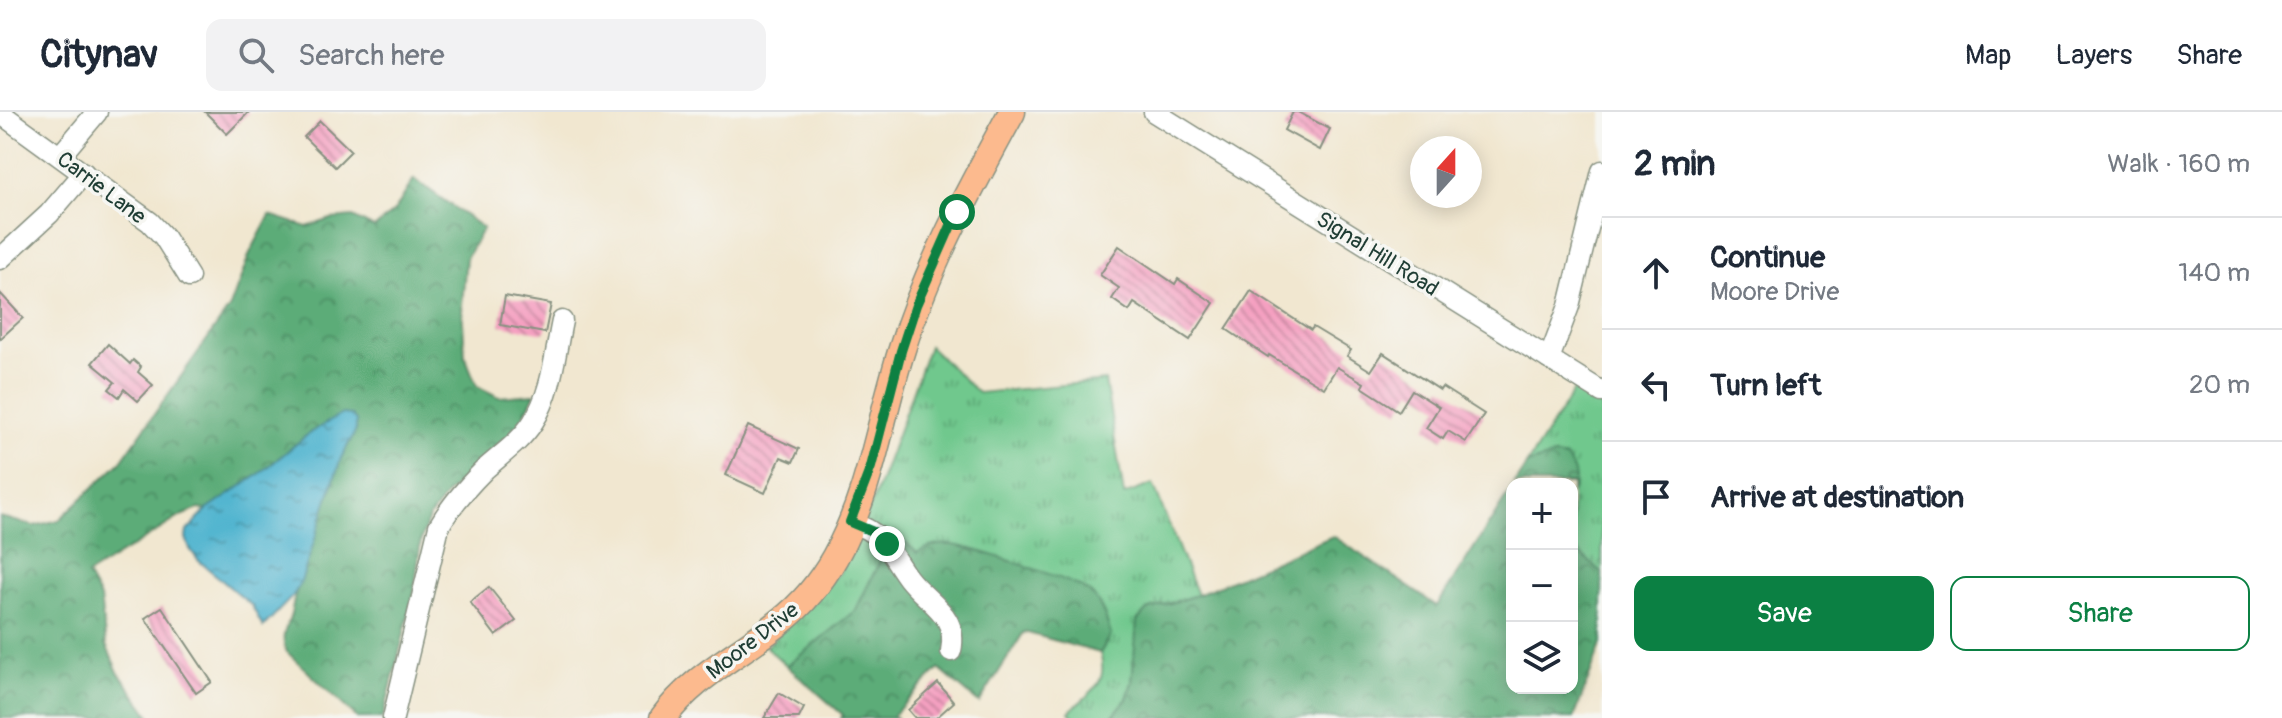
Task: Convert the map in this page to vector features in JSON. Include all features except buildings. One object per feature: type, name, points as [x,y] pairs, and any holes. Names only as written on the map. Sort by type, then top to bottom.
[{"type":"main road","name":"Moore Drive","points":[[663,718],[704,676],[781,622],[802,602],[836,555],[871,467],[916,305],[957,212],[1012,112]]},
{"type":"street","points":[[60,156],[97,112]]},
{"type":"street","name":"Signal Hill Road","points":[[1154,112],[1602,392]]},
{"type":"street","name":"Carrie Lane","points":[[0,113],[150,222],[164,237],[189,277]]},
{"type":"street","points":[[1549,359],[1569,306],[1602,171]]},
{"type":"street","points":[[0,259],[49,214],[84,173]]},
{"type":"street","points":[[393,718],[439,526],[448,510],[484,470],[533,422],[547,388],[562,321]]},
{"type":"street","points":[[850,522],[876,533],[887,544],[908,578],[944,612],[953,633],[951,651]]},
{"type":"green space","points":[[414,179],[483,228],[466,258],[462,305],[465,356],[477,386],[499,397],[535,394],[520,424],[448,493],[429,518],[421,539],[414,593],[383,718],[357,718],[287,652],[284,641],[296,593],[341,458],[356,430],[311,432],[258,475],[207,510],[199,509],[183,515],[87,575],[100,598],[106,645],[118,672],[152,718],[0,718],[0,517],[34,526],[59,520],[121,461],[230,307],[250,253],[270,215],[307,227],[331,219],[353,217],[374,228],[395,210]]},
{"type":"green space","points":[[929,346],[978,393],[1105,381],[1124,495],[1153,484],[1197,595],[1147,610],[1138,620],[1132,682],[1127,699],[1111,718],[1074,718],[1069,712],[1091,693],[1100,680],[1100,653],[1111,635],[917,553],[894,532],[856,610],[787,666],[766,647],[839,573],[874,498]]},
{"type":"green space","points":[[1576,387],[1602,403],[1602,573],[1578,553],[1578,478],[1572,478],[1566,458],[1554,456],[1527,464]]},
{"type":"green space","points":[[1554,456],[1566,458],[1575,478],[1518,478],[1527,464]]},
{"type":"green space","points":[[1506,497],[1506,694],[1578,694],[1578,551],[1602,573],[1602,642],[1574,718],[1111,718],[1127,699],[1132,682],[1137,621],[1147,610],[1197,595],[1333,536],[1437,606]]},
{"type":"green space","points":[[894,532],[917,553],[938,545],[963,547],[1080,587],[1097,601],[1111,635],[1100,653],[1024,632],[979,703],[939,669],[893,715],[896,718],[841,718],[843,715],[787,666],[856,610]]},
{"type":"water","points":[[342,414],[351,415],[356,421],[356,430],[341,458],[301,582],[292,597],[263,627],[252,606],[198,560],[190,549],[187,531],[207,510],[258,475],[311,432]]},
{"type":"route","points":[[887,544],[876,533],[850,522],[871,467],[916,305],[957,212]]}]
